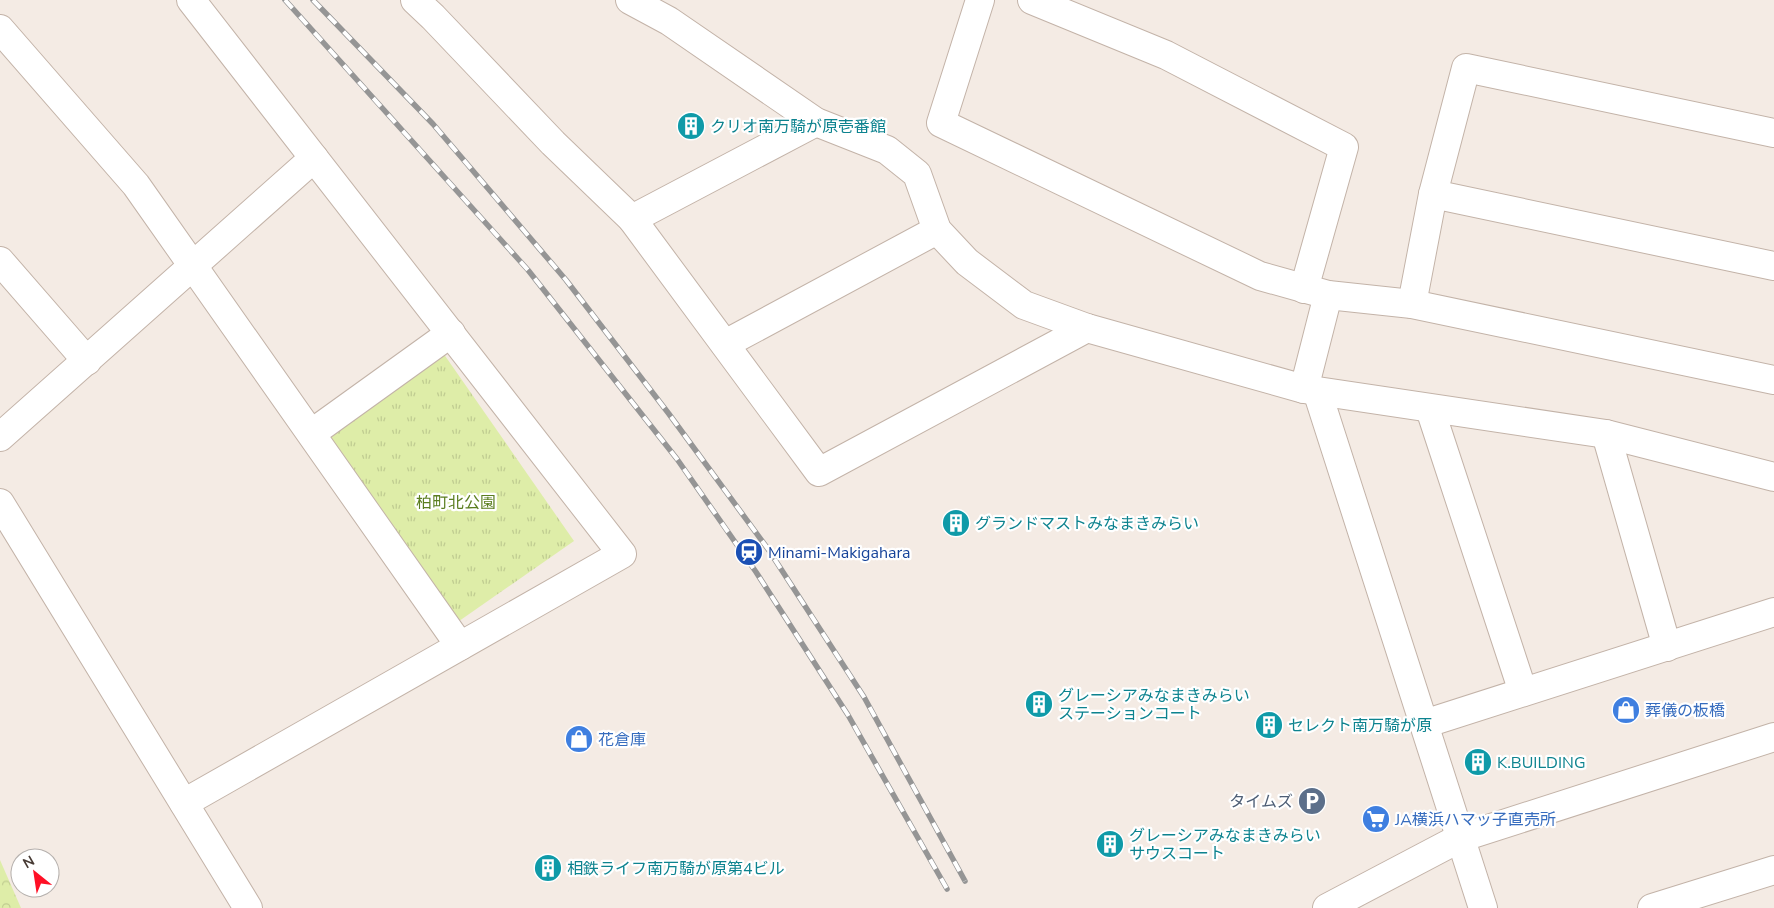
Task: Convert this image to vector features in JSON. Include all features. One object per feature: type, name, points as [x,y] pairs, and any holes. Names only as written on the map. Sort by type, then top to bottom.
[{"type":"street","points":[[184,803],[622,554],[191,0]]},
{"type":"street","points":[[415,0],[434,17],[553,143],[632,219],[819,472],[1087,328]]},
{"type":"street","points":[[630,0],[670,21],[816,122],[887,150],[917,174],[936,230],[967,262],[1024,305],[1087,328],[1310,390],[1606,434],[1774,477]]},
{"type":"street","points":[[980,0],[942,123],[1260,276],[1316,292],[1412,304],[1774,380]]},
{"type":"street","points":[[1032,0],[1166,54],[1349,143],[1316,292],[1310,390],[1424,724],[1483,908]]},
{"type":"street","points":[[0,29],[136,185],[460,646]]},
{"type":"street","points":[[1412,304],[1433,194],[1466,68],[1774,133]]},
{"type":"street","points":[[632,219],[816,122]]},
{"type":"street","points":[[0,437],[314,158]]},
{"type":"street","points":[[1433,194],[1774,266]]},
{"type":"street","points":[[725,344],[936,230]]},
{"type":"street","points":[[0,261],[87,361]]},
{"type":"street","points":[[312,433],[451,333]]},
{"type":"street","points":[[1430,409],[1524,692]]},
{"type":"street","points":[[1606,434],[1667,646]]},
{"type":"street","points":[[0,504],[248,908]]},
{"type":"street","points":[[1424,724],[1774,612]]},
{"type":"street","points":[[1327,908],[1460,838],[1774,737]]},
{"type":"street","points":[[1653,908],[1774,870]]},
{"type":"green space","name":"柏町北公園","points":[[441,350],[574,541],[452,626],[319,435]]},
{"type":"green space","points":[[0,860],[10,883],[10,898],[17,898],[21,908],[0,908]]},
{"type":"railway","points":[[285,0],[528,270],[677,459],[756,572],[848,715],[947,889]]},
{"type":"railway","points":[[313,0],[433,124],[566,280],[669,414],[768,549],[864,697],[965,881]]},
{"type":"place","name":"クリオ南万騎が原壱番館","points":[[691,126]]},
{"type":"place","name":"グランドマストみなまきみらい","points":[[956,523]]},
{"type":"place","name":"Minami-Makigahara","points":[[749,552]]},
{"type":"place","name":"グレーシアみなまきみらい ステーションコート","points":[[1039,704]]},
{"type":"place","name":"葬儀の板橋","points":[[1626,710]]},
{"type":"place","name":"セレクト南万騎が原","points":[[1269,725]]},
{"type":"place","name":"花倉庫","points":[[579,739]]},
{"type":"place","name":"K.BUILDING","points":[[1478,762]]},
{"type":"place","name":"タイムズ","points":[[1312,801]]},
{"type":"place","name":"JA横浜ハマッ子直売所","points":[[1376,819]]},
{"type":"place","name":"グレーシアみなまきみらい サウスコート","points":[[1110,844]]},
{"type":"place","name":"相鉄ライフ南万騎が原第4ビル","points":[[548,868]]}]
